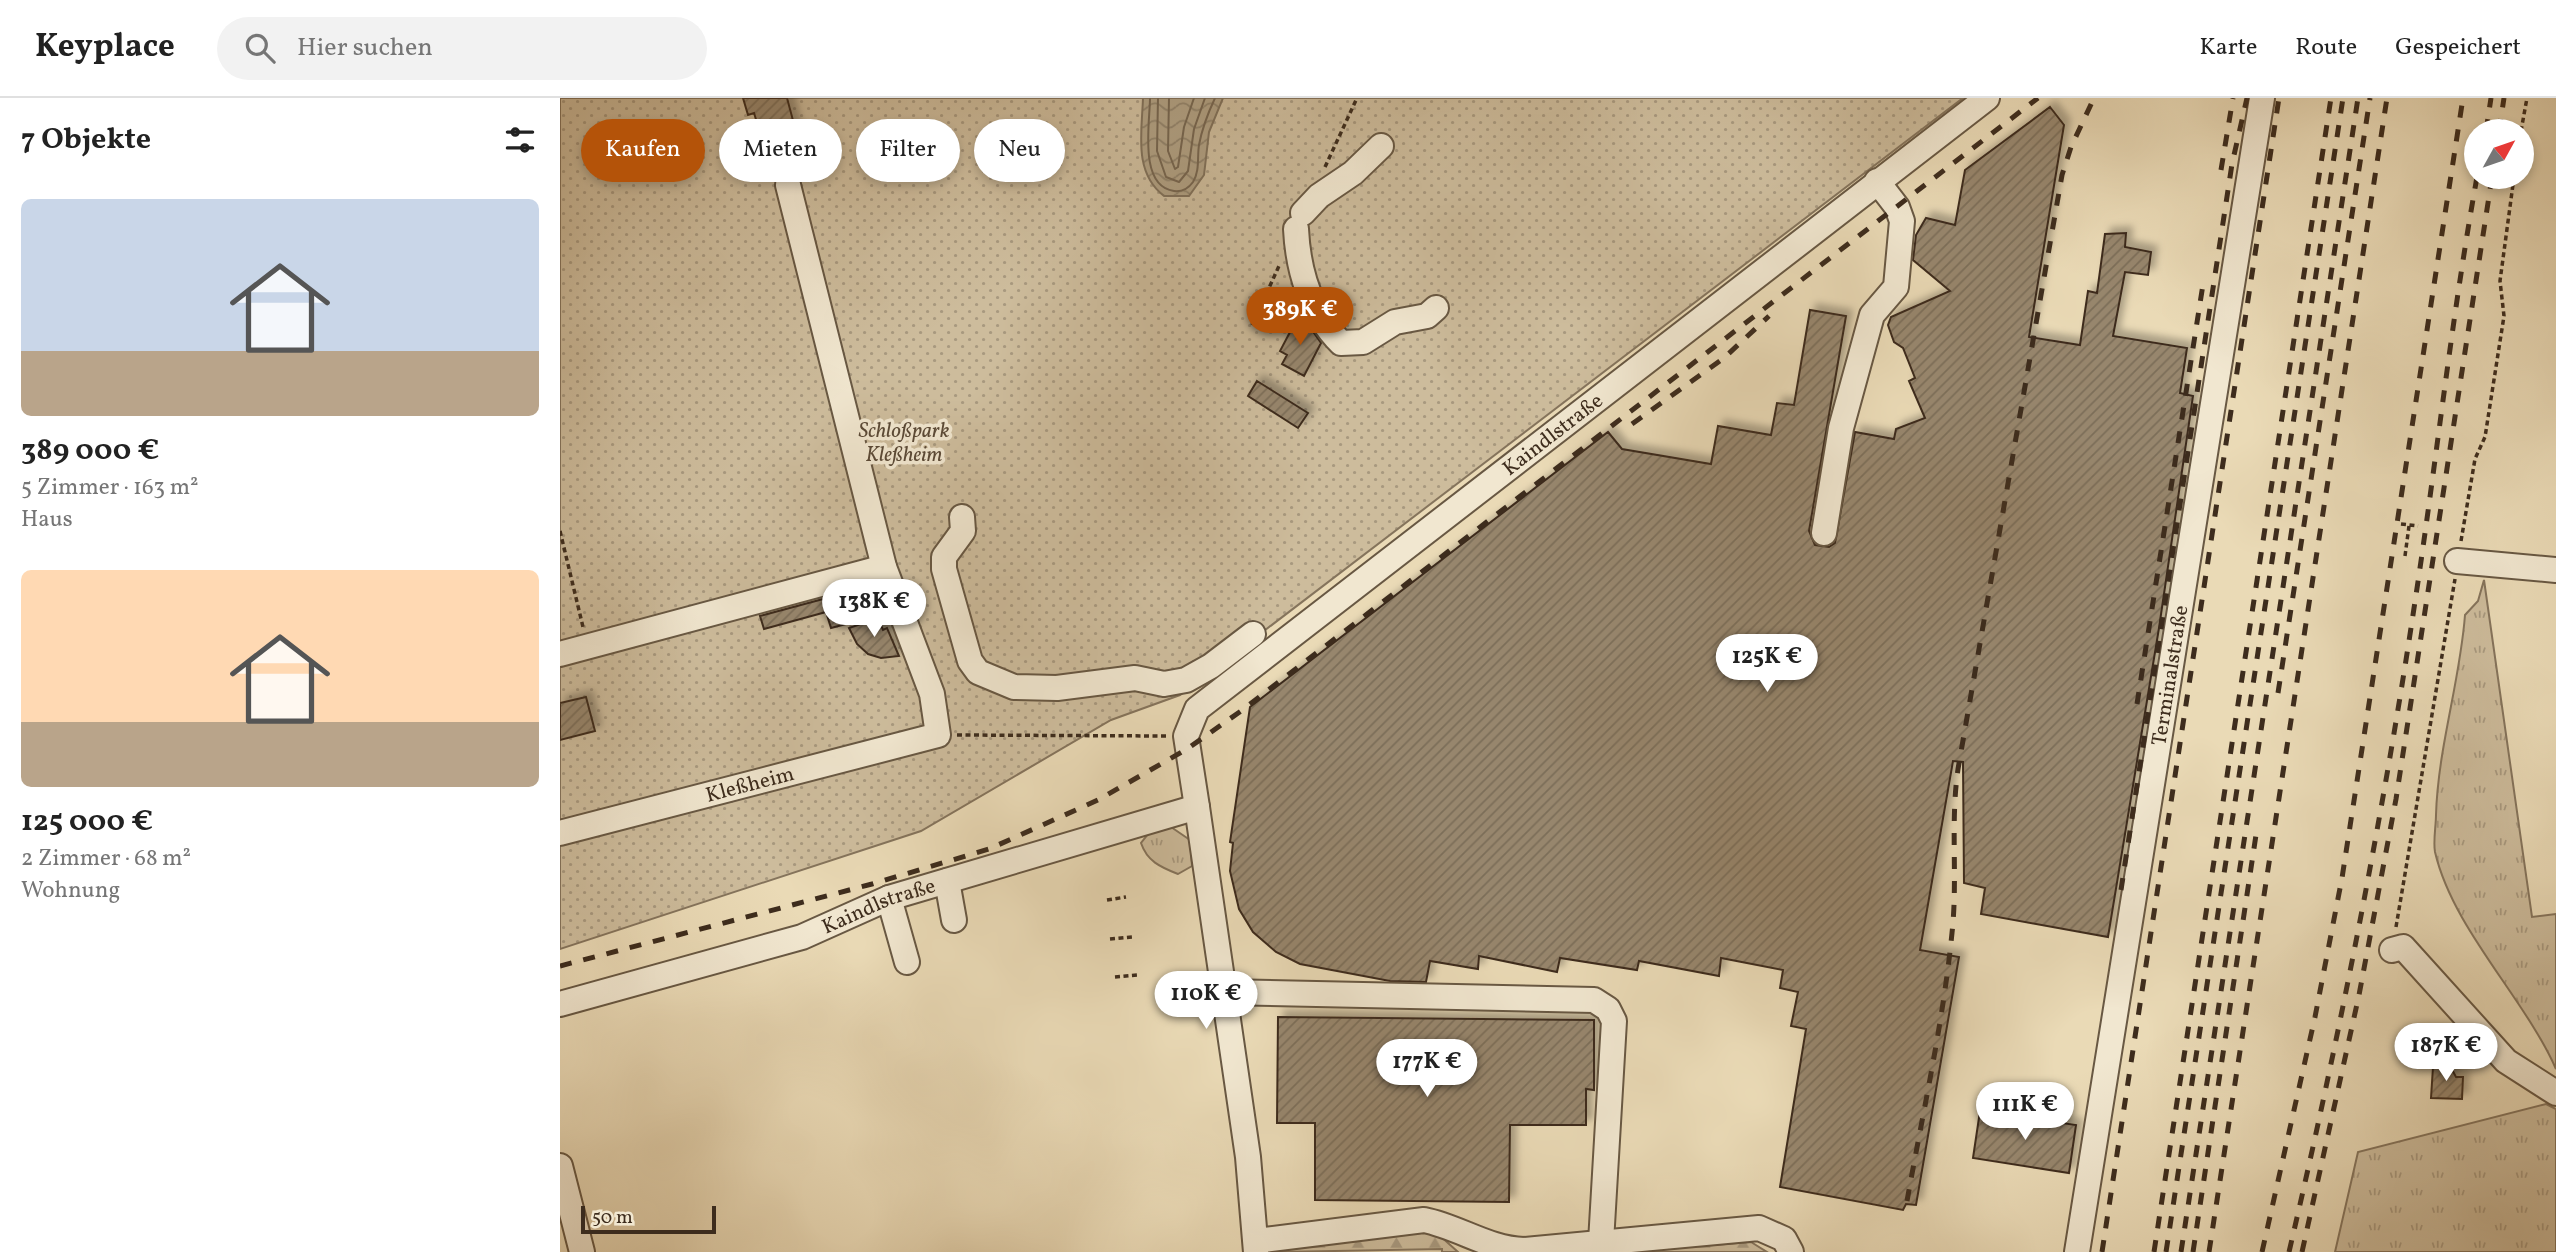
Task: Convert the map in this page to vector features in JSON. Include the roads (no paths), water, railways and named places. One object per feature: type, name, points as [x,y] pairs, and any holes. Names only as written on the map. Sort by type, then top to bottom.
[{"type":"street","name":"Kaindlstraße","points":[[560,1004],[819,932],[889,898],[1197,807],[1186,736],[1197,709],[1987,98]]},
{"type":"street","name":"Terminalstraße","points":[[2077,1252],[2262,98]]},
{"type":"street","points":[[1381,146],[1353,173],[1319,196],[1300,221],[1298,264],[1326,328],[1341,343],[1363,342],[1395,322],[1427,316],[1436,308]]},
{"type":"street","points":[[1824,533],[1842,428],[1872,316],[1895,287],[1902,221],[1897,207],[1877,181]]},
{"type":"street","points":[[560,654],[884,567],[789,185]]},
{"type":"street","points":[[961,517],[963,531],[944,557],[944,569],[970,661],[978,672],[1014,687],[1057,688],[1135,678],[1164,684],[1186,680],[1234,650],[1253,634]]},
{"type":"street","points":[[2458,561],[2556,570]]},
{"type":"street","name":"Kleßheim","points":[[560,836],[938,735],[932,694],[884,567]]},
{"type":"street","points":[[1197,807],[1248,1157],[1256,1247],[1424,1220],[1446,1224],[1501,1249],[1524,1250],[1759,1228],[1784,1239],[1791,1252]]},
{"type":"street","points":[[947,881],[954,920]]},
{"type":"street","points":[[889,898],[906,962]]},
{"type":"street","points":[[2392,950],[2403,947],[2506,1061],[2556,1093]]},
{"type":"street","points":[[1223,992],[1594,1000],[1601,1004],[1608,1009],[1614,1021],[1601,1242]]},
{"type":"street","points":[[560,1166],[582,1252]]},
{"type":"water","points":[[1143,98],[1223,98],[1209,132],[1204,175],[1189,196],[1164,196],[1148,175],[1143,163],[1141,138]]},
{"type":"railway","points":[[560,966],[872,884],[989,849],[1098,800],[1187,749],[1241,711],[2038,98]]},
{"type":"railway","points":[[1907,1201],[1948,967],[1954,912],[1958,769],[2062,175],[2071,147],[2094,98]]},
{"type":"railway","points":[[2221,170],[2233,98]]},
{"type":"railway","points":[[2121,890],[2232,164],[2247,98]]},
{"type":"railway","points":[[2102,1252],[2279,98]]},
{"type":"railway","points":[[2154,1252],[2331,98]]},
{"type":"railway","points":[[2166,1252],[2343,98]]},
{"type":"railway","points":[[2181,1252],[2358,98]]},
{"type":"railway","points":[[2278,693],[2370,98]]},
{"type":"railway","points":[[2209,1252],[2387,98]]},
{"type":"railway","points":[[2262,1252],[2315,1017],[2342,878],[2463,98]]},
{"type":"railway","points":[[2488,119],[2491,98]]},
{"type":"railway","points":[[2501,119],[2504,98]]},
{"type":"railway","points":[[2289,1252],[2326,1088],[2375,843],[2416,595],[2475,189]]},
{"type":"railway","points":[[2302,1252],[2359,995],[2396,799],[2490,189]]},
{"type":"railway","points":[[2137,704],[2204,278]]},
{"type":"railway","points":[[1632,424],[1724,358],[1769,316]]},
{"type":"railway","points":[[2193,1252],[2256,835]]},
{"type":"park label","name":"Schloßpark Kleßheim","points":[[904,442]]}]
